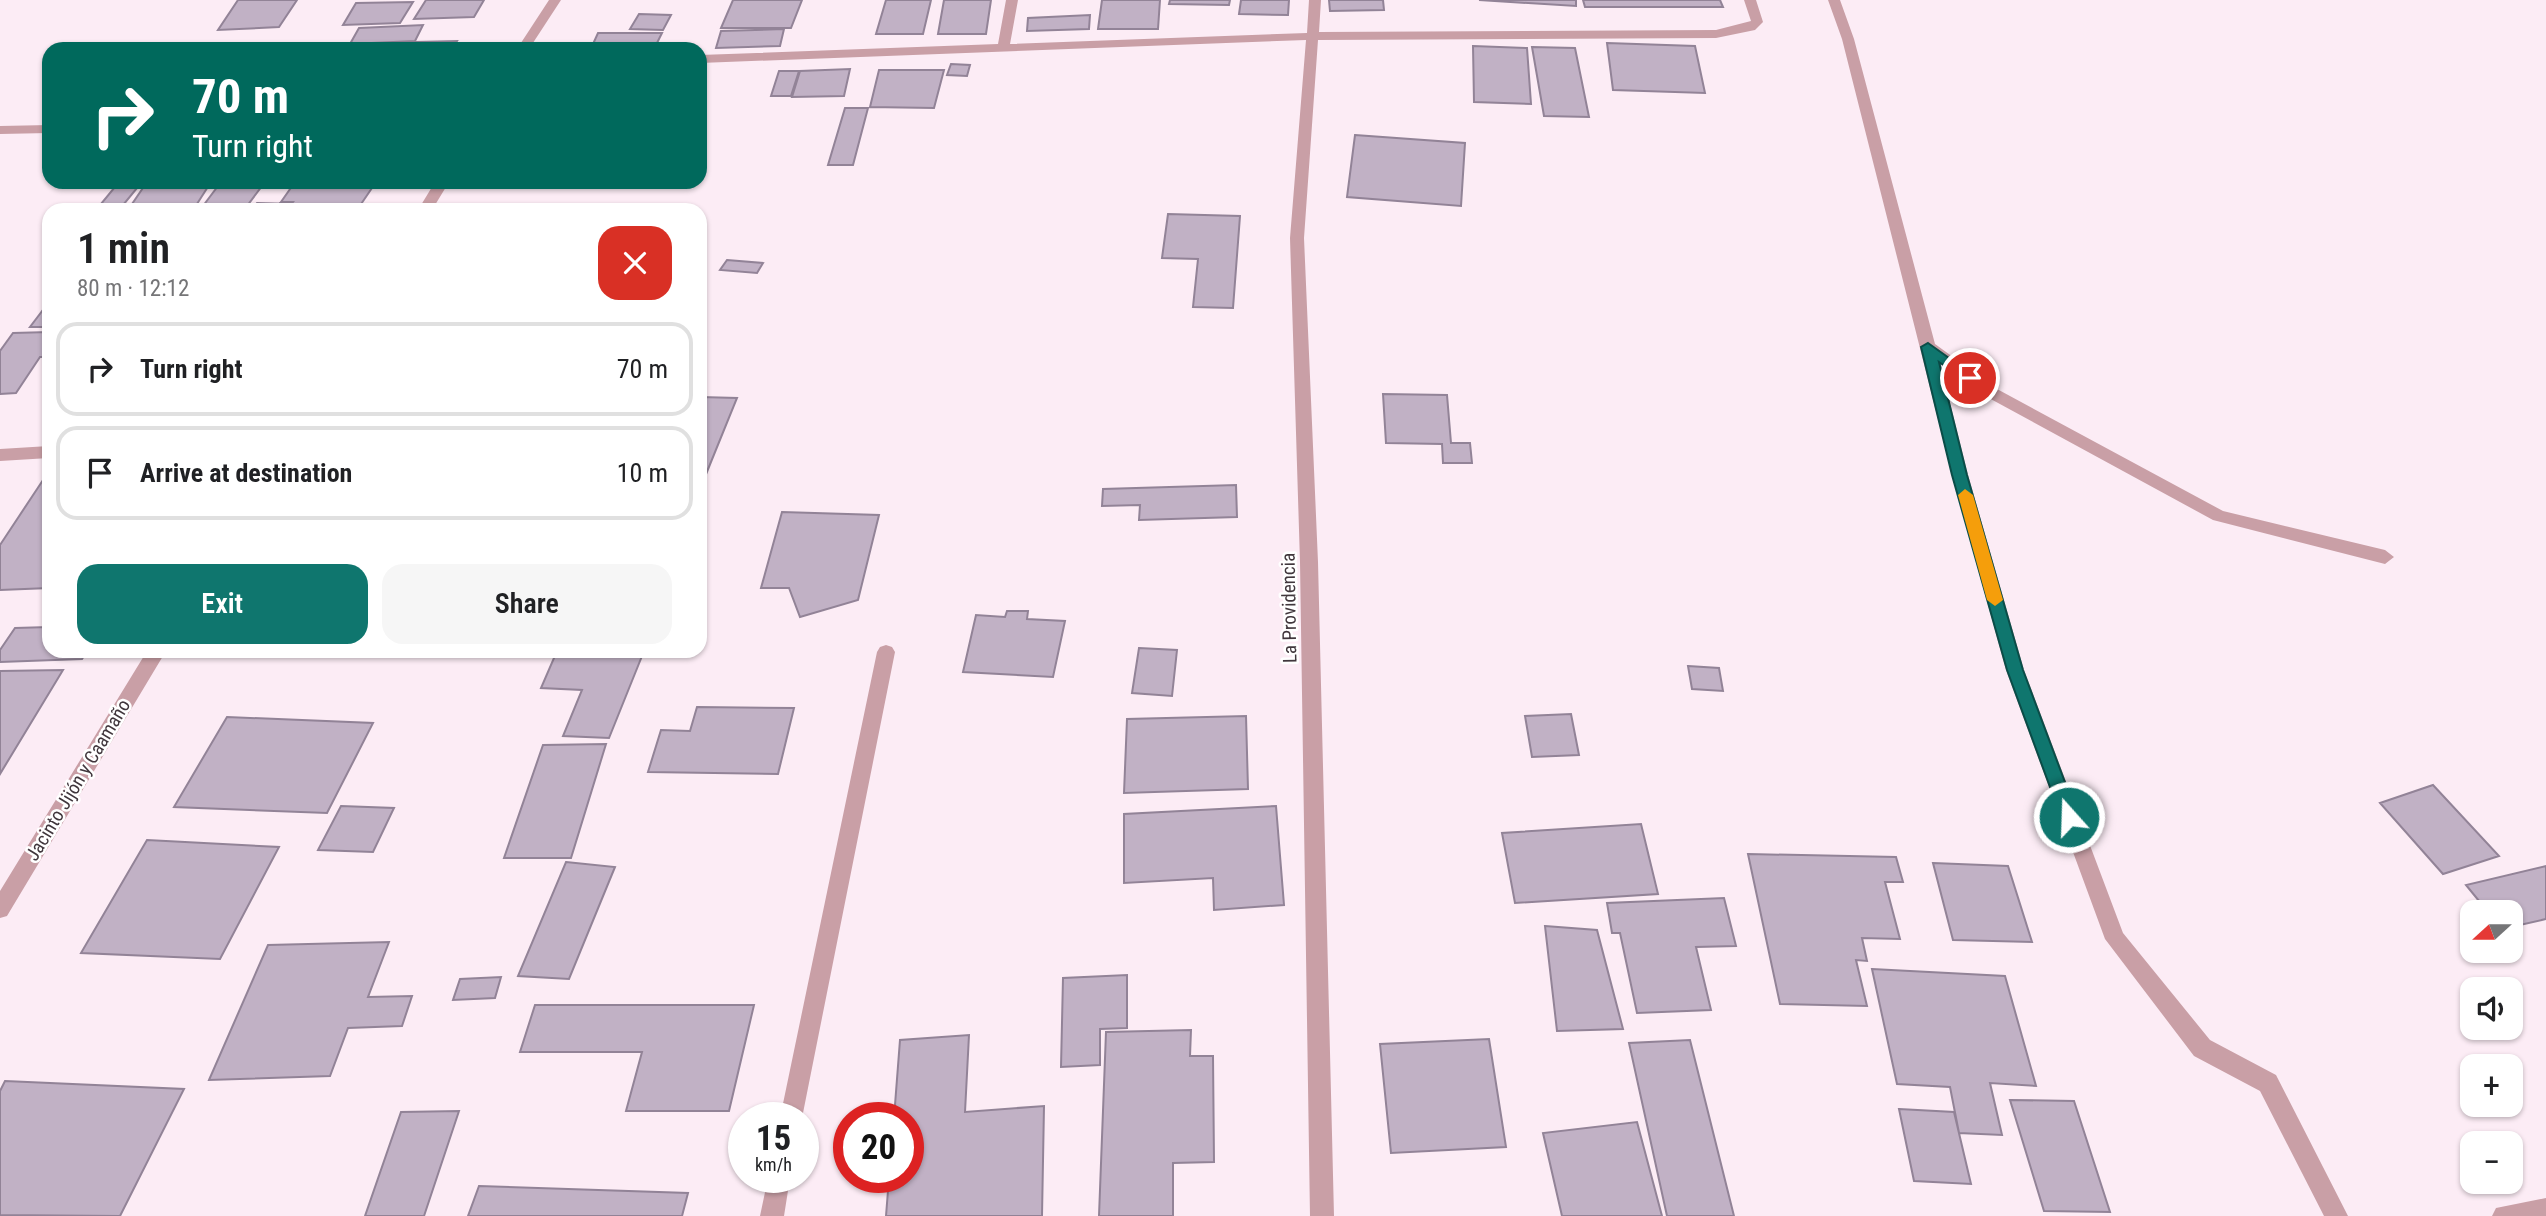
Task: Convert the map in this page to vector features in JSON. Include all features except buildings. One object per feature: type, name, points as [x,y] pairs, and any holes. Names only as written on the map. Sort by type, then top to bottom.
[{"type":"street","points":[[528,42],[555,0]]},
{"type":"street","points":[[1003,49],[1012,0]]},
{"type":"street","name":"La Providencia","points":[[1315,0],[1297,238],[1309,562],[1322,1216]]},
{"type":"street","points":[[707,58],[1313,36],[1684,36],[1739,30],[1756,22],[1750,0]]},
{"type":"street","points":[[1834,0],[1848,39],[1959,475],[2015,670],[2115,939],[2202,1048],[2268,1083],[2336,1216]]},
{"type":"street","points":[[0,130],[42,129]]},
{"type":"street","points":[[1928,347],[1992,393],[2219,516],[2385,557]]},
{"type":"street","points":[[0,455],[42,452]]},
{"type":"street","points":[[794,1102],[886,652]]},
{"type":"street","name":"Jacinto Jijón y Caamaño","points":[[0,909],[153,658]]},
{"type":"street","points":[[772,1216],[776,1193]]},
{"type":"street","points":[[2504,1216],[2546,1210]]},
{"type":"slow traffic","points":[[1965,495],[1995,600]]},
{"type":"route","points":[[1970,378],[1928,347],[1959,475],[2015,670],[2069,817]]}]
